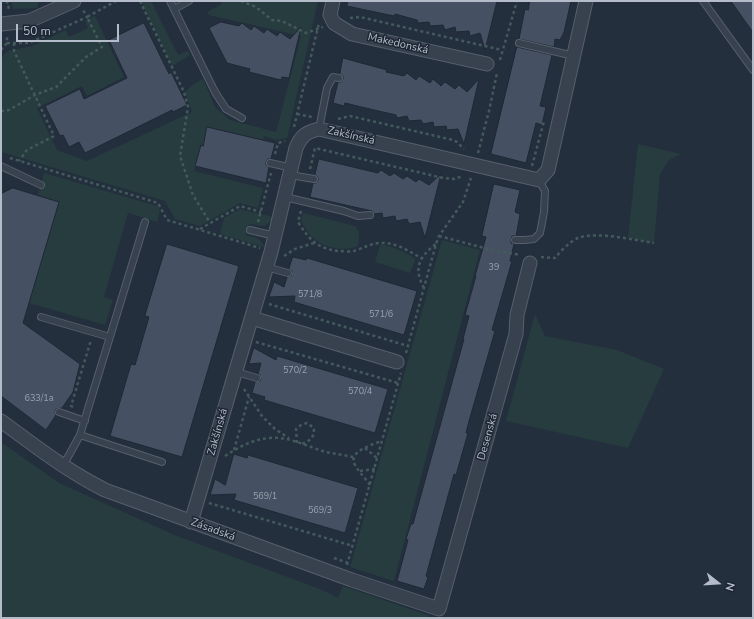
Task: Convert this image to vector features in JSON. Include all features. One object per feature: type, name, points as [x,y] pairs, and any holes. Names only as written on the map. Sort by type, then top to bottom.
[{"type":"street","points":[[333,1],[330,15],[334,23]]},
{"type":"street","points":[[539,180],[548,170],[586,1]]},
{"type":"street","points":[[1,24],[29,21],[70,4]]},
{"type":"street","name":"Makedonská","points":[[334,23],[352,34],[494,66]]},
{"type":"street","name":"Zakšínská","points":[[191,522],[271,252],[296,148],[302,136],[319,124],[473,166],[539,180]]},
{"type":"street","name":"Desenská","points":[[439,609],[516,334],[517,315],[532,259]]},
{"type":"street","points":[[252,318],[401,363]]},
{"type":"street","name":"Zásadská","points":[[1,421],[82,479],[105,490],[352,580],[439,609]]},
{"type":"lane","points":[[170,1],[215,92],[226,109],[242,118]]},
{"type":"lane","points":[[174,9],[189,1]]},
{"type":"lane","points":[[703,1],[753,70]]},
{"type":"lane","points":[[519,43],[574,56]]},
{"type":"lane","points":[[319,124],[327,88],[333,77],[339,78]]},
{"type":"lane","points":[[272,164],[311,178]]},
{"type":"lane","points":[[1,166],[41,185]]},
{"type":"lane","points":[[515,240],[534,238],[540,233],[544,212],[545,191],[539,180]]},
{"type":"lane","points":[[285,197],[344,211],[358,216],[370,215]]},
{"type":"lane","points":[[63,466],[80,435],[85,421],[145,222]]},
{"type":"lane","points":[[253,230],[275,236]]},
{"type":"lane","points":[[266,268],[288,273]]},
{"type":"lane","points":[[41,317],[110,337]]},
{"type":"lane","points":[[236,372],[257,378]]},
{"type":"lane","points":[[59,412],[85,421]]},
{"type":"lane","points":[[80,435],[162,462]]},
{"type":"path","points":[[7,43],[29,43],[87,17],[116,1]]},
{"type":"path","points":[[140,1],[184,92],[187,103],[187,120],[180,156],[193,195],[210,223]]},
{"type":"path","points":[[241,1],[256,7],[272,20],[282,21],[306,33],[334,23],[360,17],[502,50]]},
{"type":"path","points":[[346,569],[398,383],[401,363],[408,346],[436,244],[439,236],[463,202],[489,111],[494,66],[502,50],[517,1]]},
{"type":"path","points":[[1,111],[9,110],[35,95],[56,87],[86,57],[102,48],[87,17],[70,4]]},
{"type":"path","points":[[294,127],[319,22]]},
{"type":"path","points":[[14,43],[14,51],[54,136],[27,150],[19,161]]},
{"type":"path","points":[[297,114],[319,124],[350,116],[453,140],[469,153]]},
{"type":"path","points":[[252,246],[253,230],[261,212],[278,143],[286,141]]},
{"type":"path","points":[[311,178],[315,148],[443,178],[454,179],[463,176],[473,166]]},
{"type":"path","points":[[7,157],[158,203],[167,220],[271,252]]},
{"type":"path","points":[[525,166],[532,168]]},
{"type":"path","points":[[303,201],[298,222],[307,236],[314,243],[327,249],[353,251],[369,244],[393,244],[421,258]]},
{"type":"path","points":[[199,229],[240,206],[261,212]]},
{"type":"path","points":[[439,236],[532,259],[555,258],[563,248],[578,238],[598,235],[654,243]]},
{"type":"path","points":[[424,288],[419,279],[418,268],[421,258],[426,251],[436,244]]},
{"type":"path","points":[[265,303],[408,346]]},
{"type":"path","points":[[78,419],[81,409],[71,406],[93,332]]},
{"type":"path","points":[[254,341],[398,383]]},
{"type":"path","points":[[241,384],[262,416],[275,429],[290,439],[297,443],[326,452],[353,457]]},
{"type":"path","points":[[233,450],[250,397]]},
{"type":"path","points":[[297,443],[296,429],[300,425],[307,423],[314,428],[314,435],[311,440],[302,444]]},
{"type":"path","points":[[223,456],[249,442],[270,437],[290,439]]},
{"type":"path","points":[[370,485],[354,463],[353,457],[356,452],[382,441]]},
{"type":"path","points":[[365,448],[377,459]]},
{"type":"path","points":[[360,471],[375,469]]},
{"type":"path","points":[[197,502],[206,504],[206,502],[353,546]]},
{"type":"path","points":[[333,558],[348,563]]},
{"type":"green space","points":[[11,1],[39,1],[37,8],[13,9]]},
{"type":"green space","points":[[141,1],[151,1],[178,55],[188,51],[190,55],[172,66]]},
{"type":"green space","points":[[221,1],[318,1],[287,138],[276,140],[264,136],[263,140],[217,129],[203,146],[201,145],[194,171],[263,188],[258,208],[240,203],[200,226],[175,219],[165,201],[1,152],[1,72],[4,54],[8,51],[32,46],[66,30],[69,37],[88,28],[85,21],[95,16],[124,77],[87,96],[82,86],[37,108],[57,150],[87,161],[192,112],[185,92],[195,83],[203,79],[215,107],[230,120],[276,132],[301,36],[209,15],[207,12],[222,4]]},
{"type":"green space","points":[[638,144],[681,154],[669,160],[660,174],[654,243],[628,238]]},
{"type":"green space","points":[[44,173],[157,206],[160,210],[157,222],[128,213],[104,297],[113,300],[105,325],[29,303],[59,202],[38,195]]},
{"type":"green space","points":[[240,209],[273,217],[272,220],[265,226],[249,224],[246,235],[259,240],[264,247],[220,234],[224,218]]},
{"type":"green space","points":[[303,213],[355,226],[359,232],[358,246],[339,249],[320,243],[310,235],[301,221]]},
{"type":"green space","points":[[442,240],[480,250],[394,581],[350,567]]},
{"type":"green space","points":[[380,245],[393,247],[415,258],[410,273],[375,262]]},
{"type":"green space","points":[[535,314],[545,336],[617,350],[664,369],[628,448],[506,421]]},
{"type":"green space","points":[[1,442],[59,483],[177,536],[320,589],[338,598],[343,586],[430,616],[429,618],[1,618]]},
{"type":"building","points":[[348,1],[497,1],[485,50],[480,33],[470,36],[469,31],[456,32],[455,27],[445,30],[443,25],[430,26],[429,22],[418,23],[417,20],[395,14],[394,16],[347,6]]},
{"type":"building","points":[[530,1],[571,1],[564,32],[560,40],[555,39],[554,47],[519,39],[525,9],[528,10]]},
{"type":"building","points":[[731,1],[753,1],[753,32]]},
{"type":"building","points":[[221,22],[239,26],[242,23],[251,30],[254,26],[264,33],[267,29],[277,36],[280,32],[290,39],[301,27],[289,78],[282,77],[281,80],[249,72],[250,69],[227,63],[209,28]]},
{"type":"building","points":[[144,23],[169,74],[171,72],[187,105],[173,112],[172,110],[85,153],[79,142],[69,147],[63,135],[60,136],[45,106],[80,89],[84,99],[127,78],[109,40]]},
{"type":"building","points":[[517,47],[552,55],[540,106],[546,107],[542,125],[536,123],[526,163],[491,154]]},
{"type":"building","points":[[343,58],[387,70],[386,72],[404,76],[407,73],[416,80],[419,76],[430,83],[433,79],[441,86],[445,82],[455,89],[459,85],[467,92],[479,79],[464,144],[458,129],[447,130],[446,126],[434,127],[433,122],[423,124],[421,120],[409,121],[407,116],[397,118],[396,115],[345,103],[344,106],[333,103],[338,82],[341,82],[343,79],[343,76],[340,74]]},
{"type":"building","points":[[207,127],[275,143],[271,159],[268,159],[266,162],[266,165],[269,167],[266,183],[195,166],[201,145],[203,146]]},
{"type":"building","points":[[319,159],[378,173],[381,170],[390,176],[394,173],[403,179],[407,176],[416,182],[419,179],[429,185],[441,174],[425,238],[420,222],[409,224],[407,219],[396,221],[395,216],[383,218],[382,213],[374,214],[372,211],[310,197],[313,183],[316,183],[318,180],[318,177],[315,175]]},
{"type":"building","points":[[494,184],[520,190],[515,212],[520,214],[517,231],[516,236],[512,236],[511,240],[511,243],[514,244],[510,261],[512,261],[492,330],[495,331],[469,421],[466,433],[468,433],[456,475],[454,474],[426,576],[428,577],[424,589],[397,581],[408,540],[406,539],[411,524],[413,524],[464,339],[469,316],[465,315],[486,237],[482,236]]},
{"type":"building","points":[[13,188],[59,202],[23,323],[80,364],[73,392],[62,408],[56,409],[56,415],[46,430],[1,396],[1,194]]},
{"type":"building","points":[[167,244],[239,266],[182,457],[110,436],[131,364],[135,365],[149,317],[145,316]]},
{"type":"building","points":[[293,257],[306,260],[307,258],[417,291],[404,335],[294,302],[295,296],[269,297],[274,282],[284,287],[287,277],[291,276],[292,271],[289,269]]},
{"type":"building","points":[[254,348],[276,360],[277,356],[388,389],[375,433],[264,400],[265,397],[252,393],[255,382],[260,381],[261,379],[260,375],[258,374],[261,363],[249,364]]},
{"type":"building","points":[[234,454],[247,458],[248,455],[358,488],[345,533],[234,500],[236,494],[210,495],[215,479],[225,485]]}]
